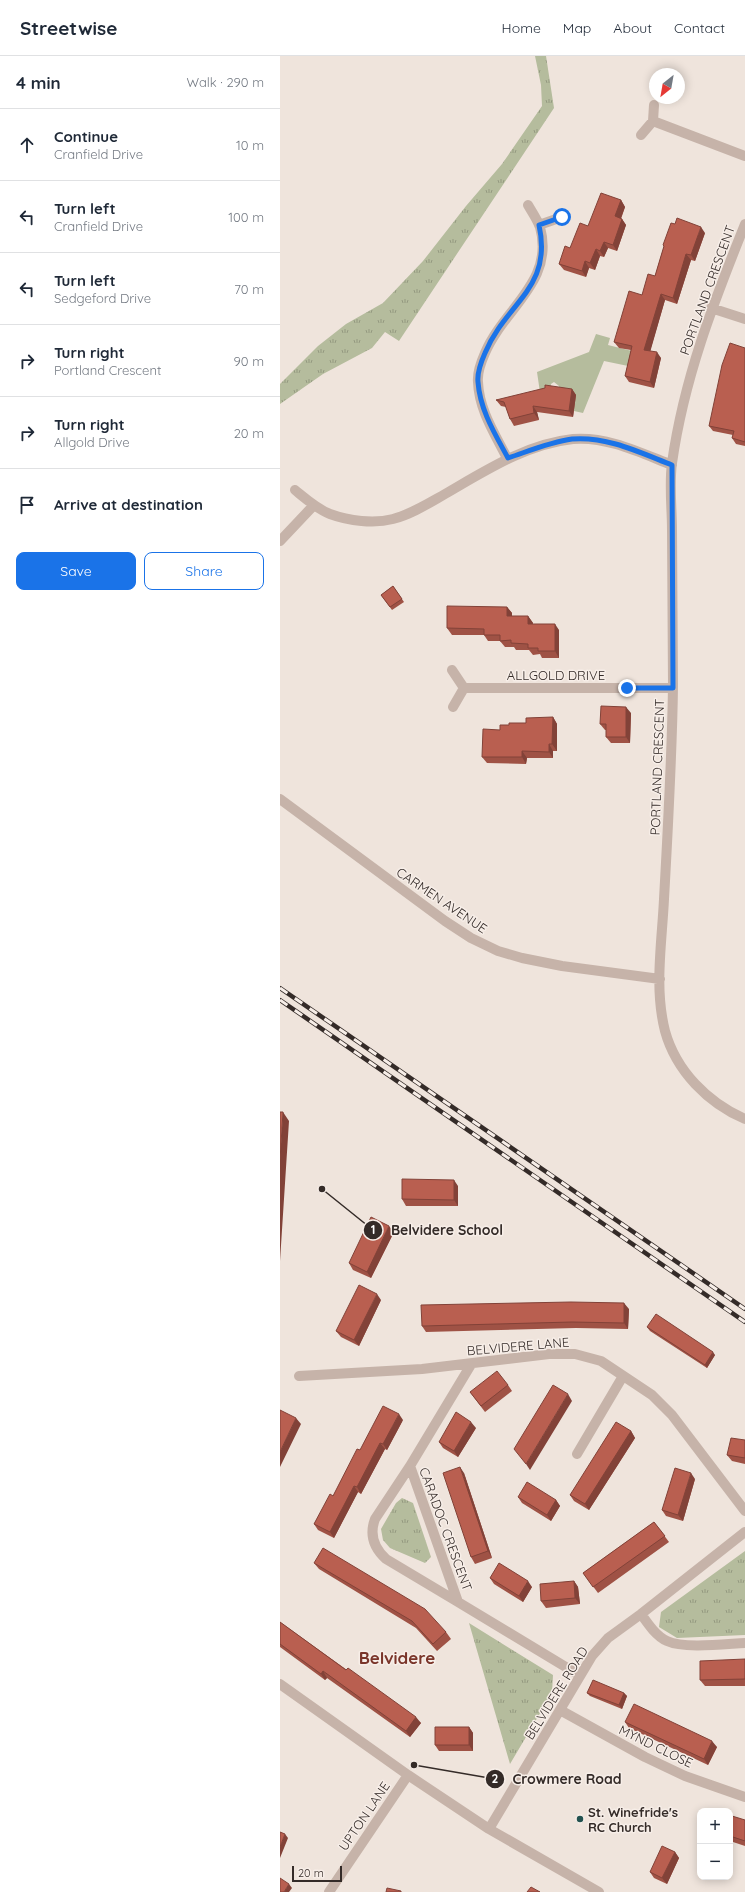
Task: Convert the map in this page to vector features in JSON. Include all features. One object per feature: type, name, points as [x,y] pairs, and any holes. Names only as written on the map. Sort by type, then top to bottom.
[{"type":"street","points":[[641,135],[653,121],[654,105]]},
{"type":"street","points":[[653,121],[745,156]]},
{"type":"street","points":[[508,458],[488,421],[480,400],[477,381],[481,363],[489,344],[498,329],[531,287],[540,270],[542,252],[539,225],[528,205]]},
{"type":"street","points":[[539,225],[562,217]]},
{"type":"street","name":"PORTLAND CRESCENT","points":[[745,224],[711,308],[699,345],[687,390],[672,465],[673,688],[668,830],[660,979],[660,1008],[666,1033],[676,1057],[691,1079],[708,1097],[732,1113],[745,1119]]},
{"type":"street","points":[[711,308],[745,319]]},
{"type":"street","points":[[295,490],[314,505],[330,514],[369,522],[393,519],[414,511],[508,458],[551,443],[573,439],[596,440],[622,446],[672,465]]},
{"type":"street","points":[[280,541],[314,505]]},
{"type":"street","points":[[452,670],[464,688],[453,707]]},
{"type":"street","name":"ALLGOLD DRIVE","points":[[464,688],[673,688]]},
{"type":"street","name":"CARMEN AVENUE","points":[[280,799],[445,921],[471,938],[498,951],[522,958],[562,966],[660,979]]},
{"type":"street","name":"BELVIDERE LANE","points":[[299,1376],[422,1369],[549,1354],[575,1354],[601,1361],[652,1395],[672,1415],[745,1511]]},
{"type":"street","name":"CARADOC CRESCENT","points":[[472,1363],[376,1519],[372,1527],[374,1543],[379,1553],[386,1559],[579,1675]]},
{"type":"street","points":[[577,1454],[623,1376]]},
{"type":"street","name":"CARADOC CRESCENT","points":[[410,1466],[458,1602]]},
{"type":"street","name":"BELVIDERE ROAD","points":[[489,1829],[560,1710],[579,1675],[592,1656],[608,1638],[641,1614],[745,1532]]},
{"type":"street","points":[[641,1614],[653,1630],[666,1641],[680,1645],[745,1643]]},
{"type":"street","points":[[280,1684],[408,1775],[489,1829],[599,1892]]},
{"type":"street","name":"MYND CLOSE","points":[[560,1710],[645,1757],[685,1776],[745,1797]]},
{"type":"street","name":"UPTON LANE","points":[[329,1892],[408,1775]]},
{"type":"green space","points":[[535,56],[546,56],[554,108],[399,341],[385,332],[372,348],[323,374],[280,404],[280,384],[318,346],[346,324],[383,303],[423,261],[466,206],[502,164],[542,106],[541,85]]},
{"type":"green space","points":[[596,334],[610,338],[608,345],[636,352],[633,367],[604,361],[583,413],[574,411],[558,392],[559,386],[554,382],[551,384],[547,407],[542,406],[537,372],[589,352]]},
{"type":"green space","points":[[402,1498],[413,1503],[431,1557],[425,1563],[390,1548],[383,1540],[381,1529],[396,1503]]},
{"type":"green space","points":[[745,1551],[745,1635],[677,1638],[659,1627],[661,1612]]},
{"type":"green space","points":[[469,1623],[553,1675],[552,1693],[510,1764]]},
{"type":"building","points":[[601,193],[621,200],[615,216],[622,219],[613,245],[604,242],[600,251],[596,249],[590,263],[585,261],[582,271],[559,264],[565,246],[570,248],[580,223],[588,226]]},
{"type":"building","points":[[677,218],[701,227],[691,255],[686,254],[673,298],[661,294],[644,350],[657,352],[650,382],[625,376],[632,346],[614,342],[629,291],[642,295],[648,274],[655,276],[664,246],[663,245],[671,223],[675,224]]},
{"type":"building","points":[[730,343],[745,348],[745,442],[732,438],[734,431],[709,426],[722,365]]},
{"type":"building","points":[[545,385],[572,389],[569,411],[533,406],[534,413],[510,419],[504,402],[496,400],[545,388]]},
{"type":"building","points":[[393,586],[402,599],[390,607],[381,595]]},
{"type":"building","points":[[447,606],[507,607],[507,616],[528,616],[528,624],[555,624],[555,651],[538,651],[538,648],[528,648],[528,644],[511,643],[511,640],[500,641],[500,635],[484,635],[484,629],[447,628]]},
{"type":"building","points":[[601,706],[626,707],[626,737],[606,737],[606,724],[600,724]]},
{"type":"building","points":[[553,717],[552,744],[549,744],[549,752],[522,751],[522,757],[482,757],[483,729],[500,730],[500,725],[509,725],[509,723],[526,723],[526,718]]},
{"type":"building","points":[[280,1112],[283,1112],[280,1160]]},
{"type":"building","points":[[402,1179],[454,1180],[454,1200],[402,1199]]},
{"type":"building","points":[[371,1217],[389,1226],[367,1272],[349,1263]]},
{"type":"building","points":[[359,1285],[377,1294],[354,1340],[336,1331]]},
{"type":"building","points":[[571,1302],[624,1303],[624,1323],[572,1322],[422,1326],[421,1305]]},
{"type":"building","points":[[656,1314],[713,1352],[705,1365],[647,1327]]},
{"type":"building","points":[[497,1371],[508,1385],[481,1406],[470,1392]]},
{"type":"building","points":[[553,1385],[568,1394],[526,1464],[514,1449]]},
{"type":"building","points":[[383,1406],[399,1414],[383,1444],[380,1443],[357,1487],[354,1486],[330,1532],[314,1524],[330,1494],[333,1496],[357,1449],[360,1450]]},
{"type":"building","points":[[280,1410],[296,1418],[280,1452]]},
{"type":"building","points":[[456,1412],[471,1422],[454,1451],[439,1442]]},
{"type":"building","points":[[616,1422],[631,1431],[585,1504],[570,1495]]},
{"type":"building","points":[[731,1438],[745,1440],[745,1458],[727,1455]]},
{"type":"building","points":[[460,1467],[488,1551],[471,1557],[443,1473]]},
{"type":"building","points":[[675,1468],[691,1473],[678,1515],[662,1510]]},
{"type":"building","points":[[527,1482],[556,1500],[547,1515],[518,1497]]},
{"type":"building","points":[[654,1522],[665,1536],[593,1587],[583,1573]]},
{"type":"building","points":[[323,1548],[425,1609],[446,1632],[433,1644],[412,1621],[314,1563]]},
{"type":"building","points":[[499,1563],[528,1581],[519,1596],[490,1578]]},
{"type":"building","points":[[574,1581],[575,1598],[541,1601],[540,1584]]},
{"type":"building","points":[[280,1622],[346,1670],[348,1668],[416,1717],[406,1731],[323,1671],[321,1674],[280,1644]]},
{"type":"building","points":[[745,1659],[745,1679],[700,1680],[700,1661]]},
{"type":"building","points":[[593,1680],[624,1693],[619,1705],[587,1693]]},
{"type":"building","points":[[634,1704],[712,1741],[704,1759],[625,1722]]},
{"type":"building","points":[[435,1727],[469,1727],[469,1745],[435,1745]]},
{"type":"building","points":[[733,1816],[745,1820],[745,1841],[733,1837]]},
{"type":"building","points":[[280,1832],[285,1834],[280,1847]]},
{"type":"building","points":[[662,1846],[675,1852],[662,1878],[650,1872]]},
{"type":"building","points":[[280,1878],[289,1884],[284,1892],[280,1892]]},
{"type":"building","points":[[531,1887],[540,1892],[527,1892]]},
{"type":"building","points":[[387,1888],[401,1891],[401,1892],[386,1892]]},
{"type":"railway","points":[[280,988],[745,1309]]},
{"type":"railway","points":[[280,1000],[745,1322]]},
{"type":"place","name":"Belvidere School","points":[[322,1189]]},
{"type":"place","name":"Crowmere Road","points":[[414,1765]]},
{"type":"place","name":"St. Winefride's RC Church","points":[[580,1819]]},
{"type":"district","name":"Belvidere","points":[[397,1658]]},
{"type":"route","points":[[562,217],[539,225],[542,252],[540,270],[531,287],[498,329],[489,344],[481,363],[477,381],[480,400],[488,421],[508,458],[551,443],[573,439],[596,440],[622,446],[672,465],[673,688],[627,688]]}]
